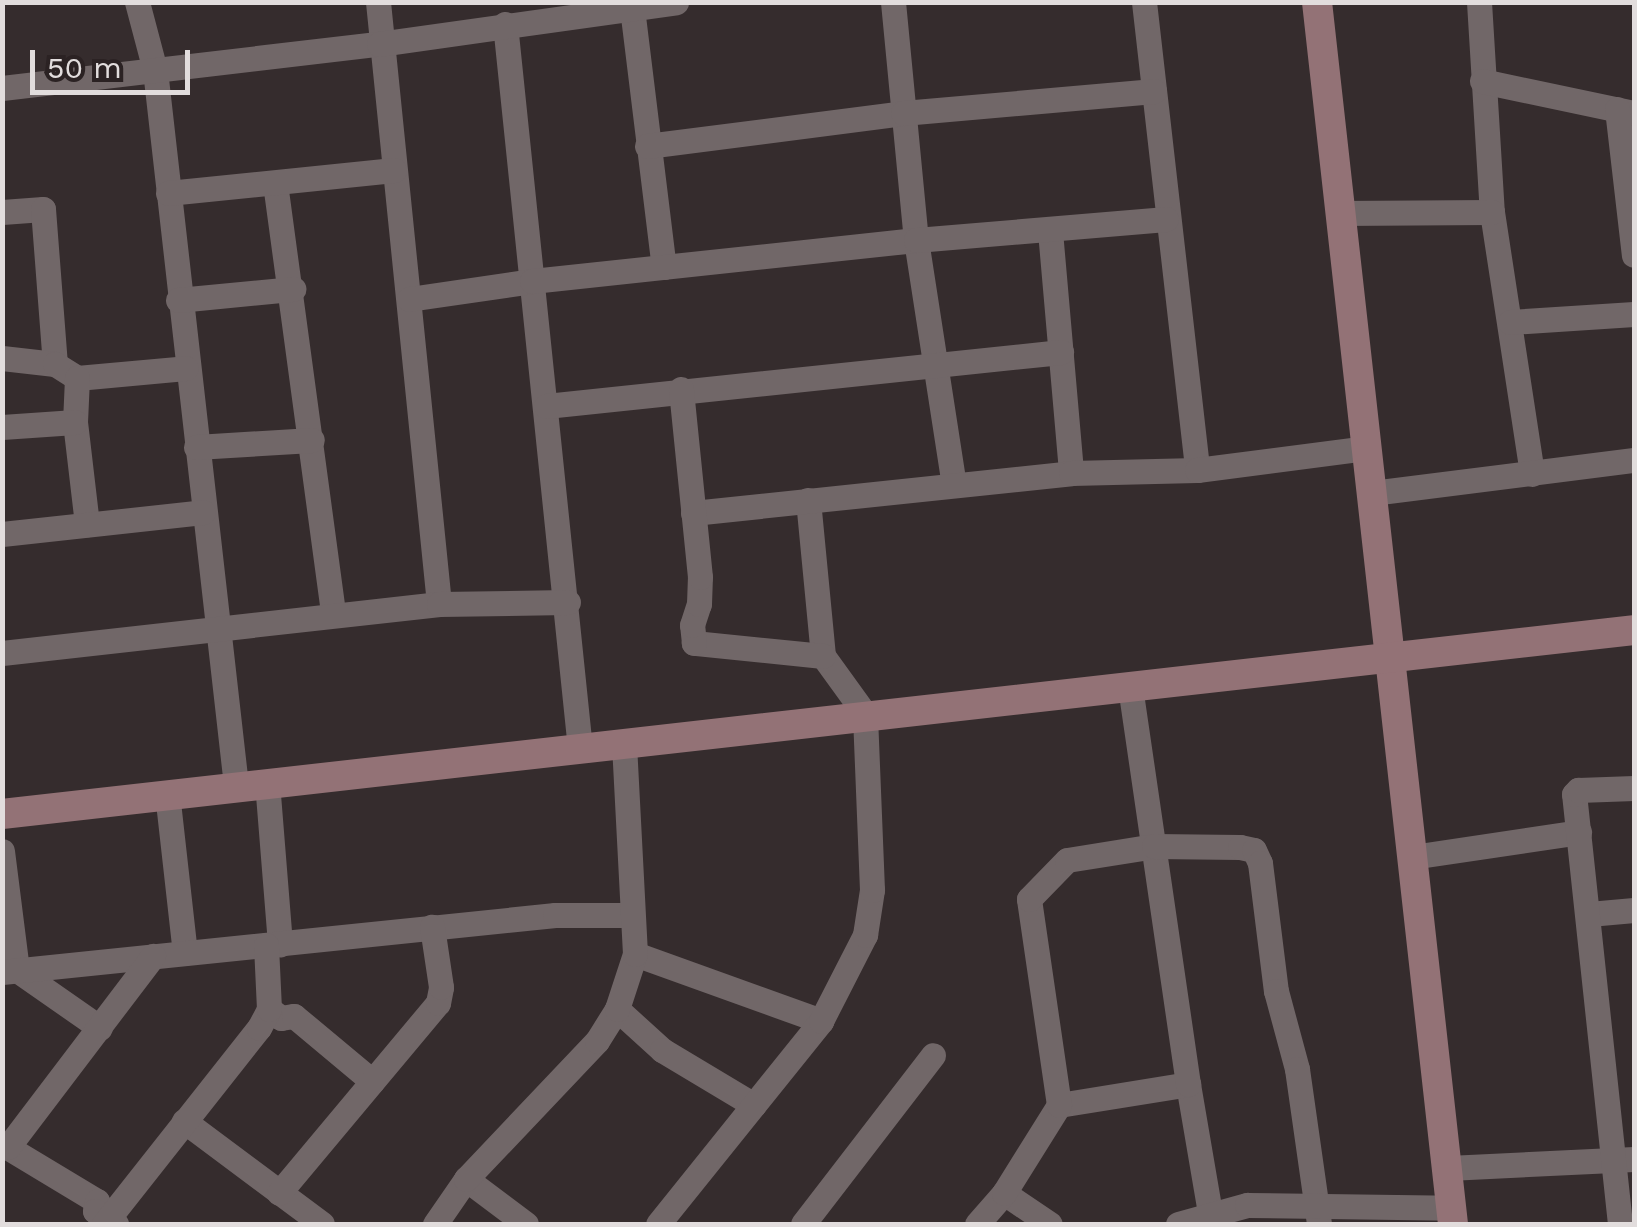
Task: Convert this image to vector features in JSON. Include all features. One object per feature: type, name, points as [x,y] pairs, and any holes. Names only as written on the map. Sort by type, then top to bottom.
[{"type":"street","points":[[137,2],[155,70],[178,300],[236,785]]},
{"type":"street","points":[[378,2],[379,44],[439,604]]},
{"type":"street","points":[[2,88],[379,44],[676,2]]},
{"type":"street","points":[[892,2],[916,240],[954,485]]},
{"type":"street","points":[[1144,2],[1197,470]]},
{"type":"street","points":[[1130,686],[1188,1084],[1191,1221],[1247,1205],[1318,1214],[1452,1216],[1317,2]]},
{"type":"street","points":[[1478,2],[1492,212],[1532,474]]},
{"type":"street","points":[[632,8],[664,267]]},
{"type":"street","points":[[505,24],[568,602],[580,748]]},
{"type":"street","points":[[1482,81],[1626,111],[1634,255]]},
{"type":"street","points":[[647,146],[903,113],[1154,91]]},
{"type":"street","points":[[168,192],[394,170]]},
{"type":"street","points":[[275,183],[334,614]]},
{"type":"street","points":[[2,212],[43,209],[87,524]]},
{"type":"street","points":[[1338,213],[1492,212]]},
{"type":"street","points":[[408,299],[532,281],[916,240],[1166,219]]},
{"type":"street","points":[[1050,231],[1071,473]]},
{"type":"street","points":[[178,300],[292,288]]},
{"type":"street","points":[[1510,322],[1634,314]]},
{"type":"street","points":[[546,406],[1061,352]]},
{"type":"street","points":[[2,358],[66,372],[186,368]]},
{"type":"street","points":[[681,389],[700,577],[699,604],[692,625],[694,643],[823,656]]},
{"type":"street","points":[[2,427],[74,422]]},
{"type":"street","points":[[196,447],[312,440]]},
{"type":"street","points":[[693,513],[1071,473],[1197,470],[1366,448]]},
{"type":"street","points":[[1372,494],[1634,460]]},
{"type":"street","points":[[658,1224],[822,1021],[865,936],[872,890],[865,714],[823,656],[808,500]]},
{"type":"street","points":[[2,534],[203,512]]},
{"type":"street","points":[[2,653],[439,604],[568,602]]},
{"type":"street","points":[[2,814],[1634,630]]},
{"type":"street","points":[[436,1224],[466,1179],[597,1041],[617,1009],[634,954],[624,743]]},
{"type":"street","points":[[153,956],[5,1146],[97,1200],[95,1211],[110,1223],[184,1121],[249,1044],[269,1009],[273,944],[267,782]]},
{"type":"street","points":[[1620,1224],[1623,1159],[1575,791],[1634,788]]},
{"type":"street","points":[[167,793],[186,953]]},
{"type":"street","points":[[1412,857],[1579,832]]},
{"type":"street","points":[[977,1224],[1004,1193],[1059,1106],[1029,899],[1067,860],[1154,846],[1254,850],[1318,1214]]},
{"type":"street","points":[[2,852],[10,971]]},
{"type":"street","points":[[1589,914],[1634,910]]},
{"type":"street","points":[[10,971],[554,915],[630,915]]},
{"type":"street","points":[[279,1194],[442,995],[432,927]]},
{"type":"street","points":[[634,954],[822,1021]]},
{"type":"street","points":[[10,971],[100,1028]]},
{"type":"street","points":[[269,1009],[281,1018],[294,1016],[372,1080]]},
{"type":"street","points":[[617,1009],[662,1050],[754,1104]]},
{"type":"street","points":[[802,1224],[933,1056]]},
{"type":"street","points":[[1059,1106],[1188,1084]]},
{"type":"street","points":[[184,1121],[322,1224]]},
{"type":"street","points":[[1448,1168],[1623,1159]]},
{"type":"street","points":[[466,1179],[526,1224]]},
{"type":"street","points":[[1004,1193],[1050,1224]]}]
